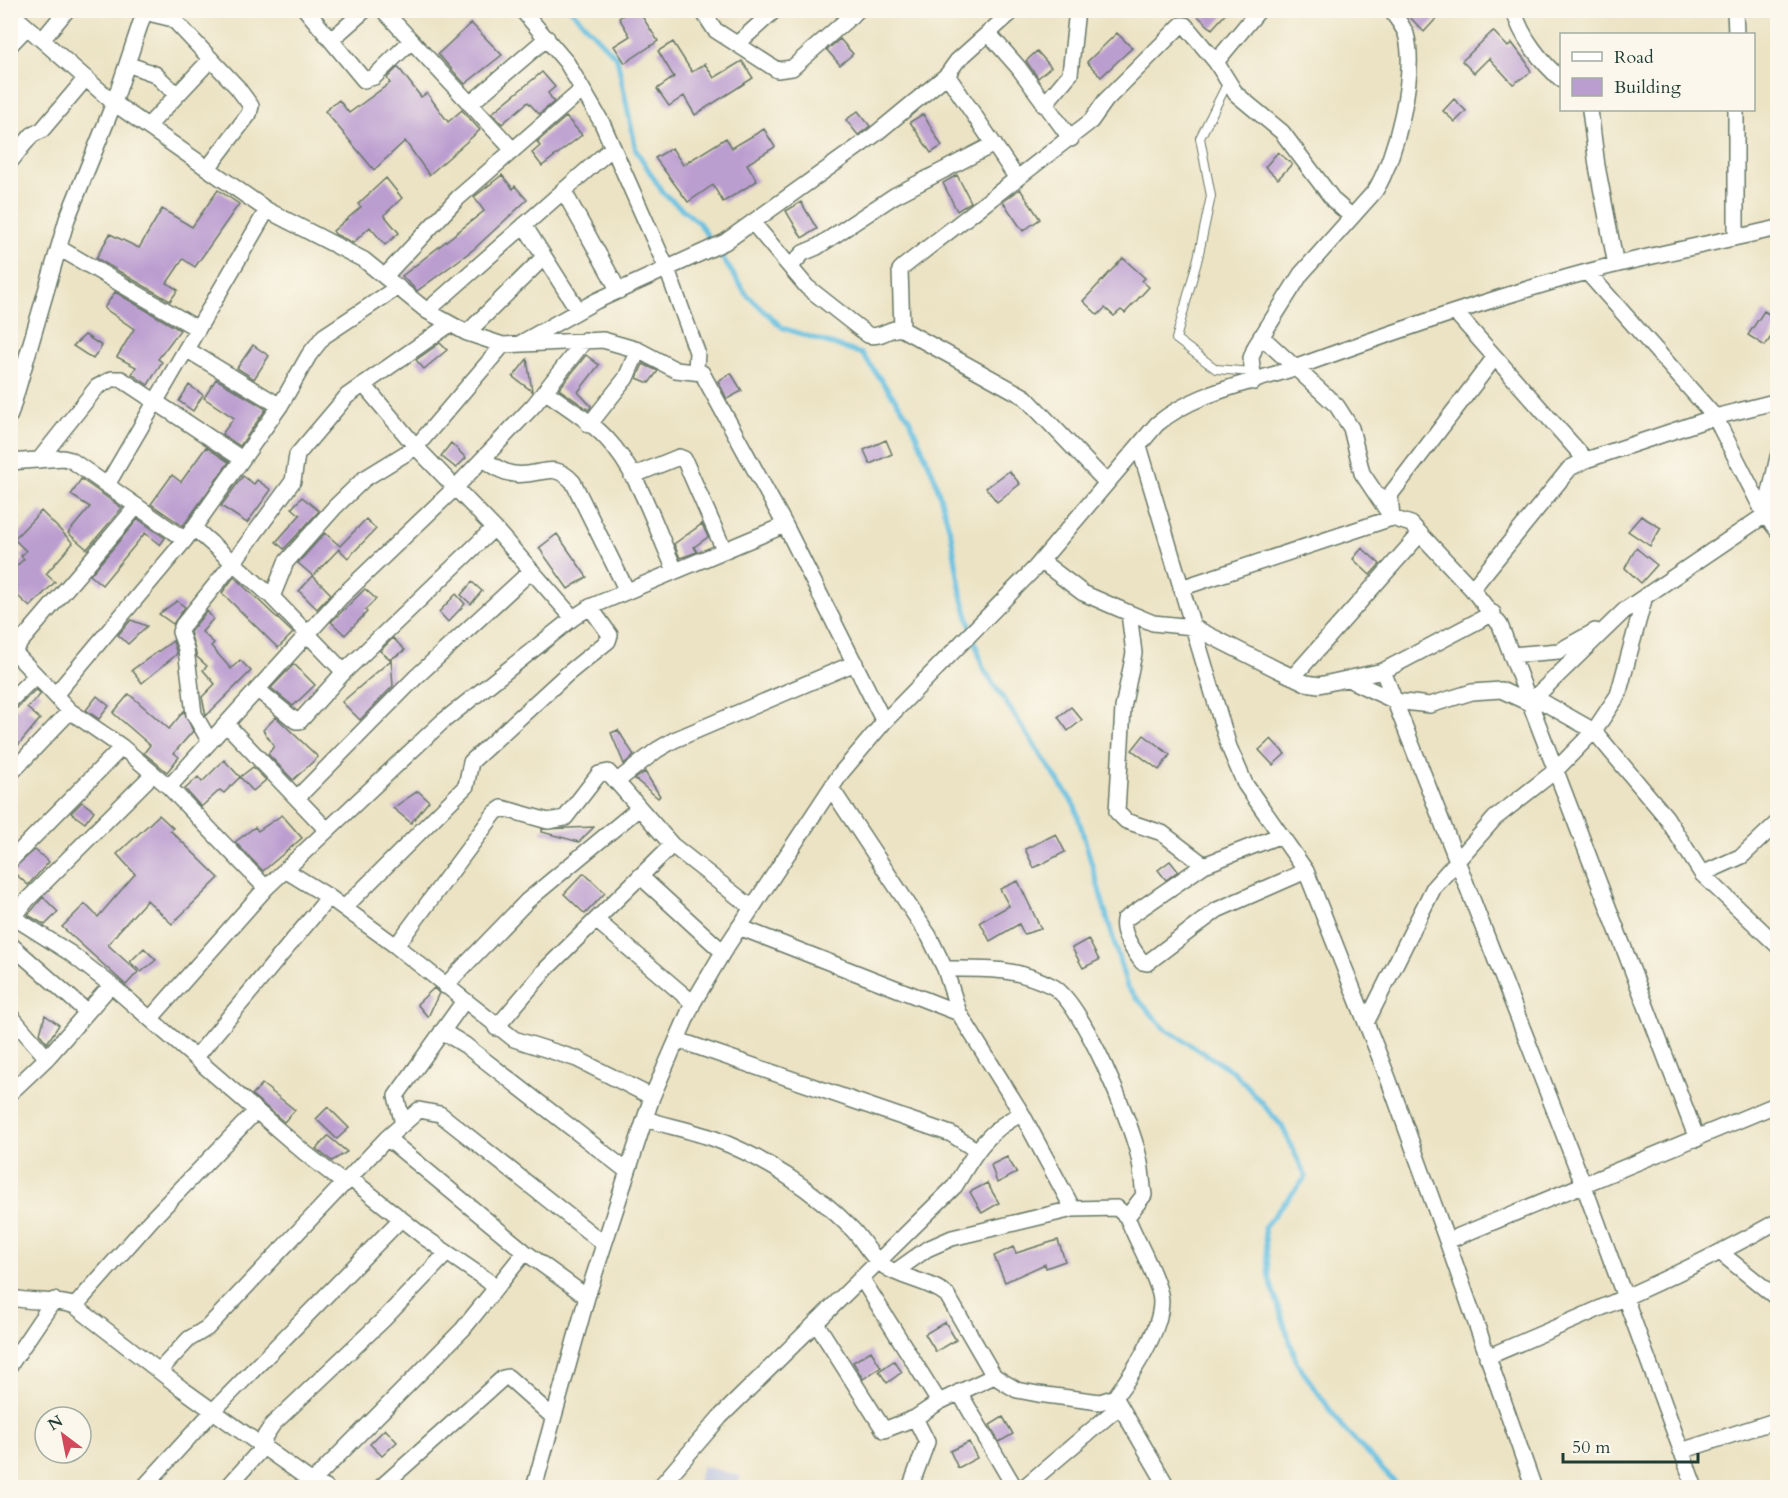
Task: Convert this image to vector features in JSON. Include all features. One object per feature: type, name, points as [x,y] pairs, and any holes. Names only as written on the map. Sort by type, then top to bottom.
[{"type":"street","points":[[42,40],[67,10]]},
{"type":"street","points":[[306,10],[364,80],[369,80],[411,41]]},
{"type":"street","points":[[331,40],[365,10]]},
{"type":"street","points":[[383,10],[512,149]]},
{"type":"street","points":[[522,10],[567,63],[602,123],[667,268],[697,352],[696,370]]},
{"type":"street","points":[[702,10],[715,30],[777,70],[792,68],[858,10]]},
{"type":"street","points":[[737,44],[774,10]]},
{"type":"street","points":[[519,344],[578,310],[725,243],[873,135],[947,75],[957,61],[1014,10]]},
{"type":"street","points":[[1044,105],[1071,74],[1077,10]]},
{"type":"street","points":[[1216,62],[1259,10]]},
{"type":"street","points":[[1253,377],[1251,358],[1261,336],[1293,284],[1384,177],[1408,93],[1409,72],[1406,34],[1391,10]]},
{"type":"street","points":[[1514,10],[1516,20],[1545,66],[1560,78]]},
{"type":"street","points":[[1736,10],[1736,33]]},
{"type":"street","points":[[10,415],[16,377],[77,190],[114,103],[144,11],[173,19],[251,106],[249,114],[208,168]]},
{"type":"street","points":[[10,12],[114,103],[267,210],[364,261],[427,311],[467,333],[503,345],[603,340],[638,350],[676,370],[696,370],[702,373],[712,387],[785,525],[884,723]]},
{"type":"street","points":[[902,329],[900,270],[1016,177],[1071,139],[1091,122],[1106,100],[1181,25],[1185,25],[1216,62],[1227,84],[1282,132],[1334,201],[1352,217]]},
{"type":"street","points":[[10,45],[27,27]]},
{"type":"street","points":[[989,34],[1018,67],[1071,139]]},
{"type":"street","points":[[470,104],[547,38]]},
{"type":"street","points":[[148,126],[211,59]]},
{"type":"street","points":[[127,64],[155,74],[177,96]]},
{"type":"street","points":[[947,75],[1016,177]]},
{"type":"street","points":[[12,158],[32,135],[42,130],[86,78]]},
{"type":"street","points":[[385,276],[441,214],[512,149],[582,90]]},
{"type":"street","points":[[1590,111],[1597,165],[1616,265]]},
{"type":"street","points":[[1736,111],[1736,237]]},
{"type":"street","points":[[790,267],[803,253],[817,247],[894,196],[994,144]]},
{"type":"street","points":[[427,311],[612,148]]},
{"type":"street","points":[[563,190],[619,291]]},
{"type":"street","points":[[107,484],[267,210]]},
{"type":"street","points":[[753,223],[807,287],[868,335],[874,337],[896,328],[902,329],[1025,398],[1107,483]]},
{"type":"street","points":[[524,225],[578,310]]},
{"type":"street","points":[[534,1488],[586,1297],[627,1171],[652,1097],[693,1003],[739,927],[831,788],[884,723],[1041,561],[1157,424],[1175,409],[1196,398],[1253,377],[1295,367],[1587,272],[1778,228]]},
{"type":"street","points":[[59,248],[198,329]]},
{"type":"street","points":[[467,333],[544,257]]},
{"type":"street","points":[[1587,272],[1715,417],[1766,515],[1778,531]]},
{"type":"street","points":[[55,695],[189,534],[280,406],[309,355],[324,336],[398,287]]},
{"type":"street","points":[[1456,313],[1586,460]]},
{"type":"street","points":[[210,742],[194,714],[186,649],[180,632],[293,481],[297,455],[347,396],[450,324]]},
{"type":"street","points":[[1261,336],[1337,406],[1351,428],[1362,473],[1392,518]]},
{"type":"street","points":[[169,787],[341,597],[483,459],[545,391],[585,340]]},
{"type":"street","points":[[272,597],[286,562],[335,507],[364,479],[416,447],[503,345]]},
{"type":"street","points":[[186,349],[280,406]]},
{"type":"street","points":[[589,424],[626,378],[638,350]]},
{"type":"street","points":[[1392,518],[1390,495],[1495,357]]},
{"type":"street","points":[[39,460],[97,387],[104,382],[121,379],[242,459]]},
{"type":"street","points":[[364,385],[416,447],[494,528],[573,618]]},
{"type":"street","points":[[545,391],[607,438],[632,476],[675,570]]},
{"type":"street","points":[[1472,589],[1563,474],[1586,460],[1715,417],[1778,401]]},
{"type":"street","points":[[1139,446],[1229,747],[1245,784],[1306,871],[1366,1023],[1447,1241],[1534,1488]]},
{"type":"street","points":[[632,476],[679,457],[684,459],[724,550]]},
{"type":"street","points":[[1529,703],[1616,619],[1645,596],[1766,515],[1778,457]]},
{"type":"street","points":[[483,459],[505,472],[517,475],[555,469],[564,473],[573,482],[627,591]]},
{"type":"street","points":[[10,462],[71,460],[137,506],[189,534],[233,563],[272,597],[344,672]]},
{"type":"street","points":[[137,506],[12,650],[70,711],[122,747],[169,787],[266,888]]},
{"type":"street","points":[[1181,588],[1392,518],[1411,524],[1472,589],[1492,613],[1511,656],[1697,1139]]},
{"type":"street","points":[[151,1018],[266,888],[327,830],[442,722],[573,618],[590,607],[785,525]]},
{"type":"street","points":[[258,690],[298,722],[344,672],[494,528]]},
{"type":"street","points":[[1293,677],[1420,534]]},
{"type":"street","points":[[1041,561],[1083,592],[1129,613],[1153,623],[1193,627],[1293,677],[1319,685],[1383,671],[1492,613]]},
{"type":"street","points":[[298,797],[416,677],[531,571]]},
{"type":"street","points":[[1366,1023],[1434,887],[1495,818],[1555,771],[1594,731],[1618,695],[1645,596]]},
{"type":"street","points":[[344,908],[466,786],[471,762],[566,675],[608,641],[610,635],[590,607]]},
{"type":"street","points":[[1129,613],[1134,653],[1123,708],[1117,812],[1126,821],[1162,833],[1204,865]]},
{"type":"street","points":[[1511,656],[1559,651],[1616,619]]},
{"type":"street","points":[[616,782],[657,750],[674,740],[855,663]]},
{"type":"street","points":[[1383,671],[1627,1298],[1695,1488]]},
{"type":"street","points":[[10,701],[36,675]]},
{"type":"street","points":[[1348,679],[1395,701],[1430,705],[1472,692],[1501,690],[1529,703],[1543,702],[1594,731],[1666,817],[1702,874],[1778,946]]},
{"type":"street","points":[[10,774],[70,711]]},
{"type":"street","points":[[226,725],[298,797],[327,830]]},
{"type":"street","points":[[10,861],[122,747]]},
{"type":"street","points":[[396,946],[495,813],[502,808],[548,821],[565,818],[598,774],[608,772],[672,845],[752,908]]},
{"type":"street","points":[[153,774],[26,901],[12,919],[41,933],[111,986],[151,1018],[256,1111],[348,1182],[497,1287]]},
{"type":"street","points":[[831,788],[929,936],[945,969],[959,1012],[1023,1114],[1073,1209]]},
{"type":"street","points":[[445,986],[520,907],[639,808]]},
{"type":"street","points":[[1702,874],[1742,856],[1778,822]]},
{"type":"street","points":[[1281,835],[1204,865],[1124,920],[1123,925],[1129,940],[1142,962],[1147,963],[1217,910],[1306,871]]},
{"type":"street","points":[[496,1028],[547,968],[672,845]]},
{"type":"street","points":[[285,870],[329,897],[396,946],[496,1028],[514,1039],[577,1059],[652,1097]]},
{"type":"street","points":[[640,876],[723,952]]},
{"type":"street","points":[[196,1058],[329,897]]},
{"type":"street","points":[[596,920],[693,1003]]},
{"type":"street","points":[[739,927],[959,1012]]},
{"type":"street","points":[[10,944],[87,1012]]},
{"type":"street","points":[[945,969],[1008,969],[1052,986],[1063,994],[1102,1059],[1134,1139],[1144,1195],[1127,1217]]},
{"type":"street","points":[[10,1093],[47,1058],[111,986]]},
{"type":"street","points":[[403,1124],[396,1096],[464,1001]]},
{"type":"street","points":[[10,1015],[47,1058]]},
{"type":"street","points":[[442,1031],[465,1045],[627,1171]]},
{"type":"street","points":[[678,1040],[951,1134],[976,1150]]},
{"type":"street","points":[[1447,1241],[1778,1104]]},
{"type":"street","points":[[159,1371],[189,1339],[207,1328],[348,1182],[387,1138],[419,1110],[440,1114],[604,1244]]},
{"type":"street","points":[[75,1306],[151,1220],[256,1111]]},
{"type":"street","points":[[659,1488],[720,1417],[955,1186],[976,1150],[993,1131],[1006,1121],[1023,1114]]},
{"type":"street","points":[[645,1119],[715,1139],[758,1159],[815,1196],[853,1230],[879,1263],[938,1287],[947,1295],[994,1376],[1017,1389],[1038,1394],[1117,1402]]},
{"type":"street","points":[[387,1138],[525,1252],[586,1297]]},
{"type":"street","points":[[896,1271],[938,1242],[1073,1209],[1117,1208],[1127,1217],[1160,1294],[1161,1308],[1158,1324],[1117,1402],[1023,1488]]},
{"type":"street","points":[[143,1488],[213,1411],[401,1219]]},
{"type":"street","points":[[1487,1357],[1627,1298],[1721,1253],[1778,1221]]},
{"type":"street","points":[[309,1484],[415,1379],[525,1252]]},
{"type":"street","points":[[226,1488],[263,1447],[265,1436],[273,1424],[383,1320],[447,1253]]},
{"type":"street","points":[[1721,1253],[1778,1299]]},
{"type":"street","points":[[862,1279],[939,1401]]},
{"type":"street","points":[[10,1297],[34,1302],[54,1300],[75,1306],[309,1484],[326,1488]]},
{"type":"street","points":[[10,1365],[54,1300]]},
{"type":"street","points":[[816,1323],[881,1428],[888,1430],[915,1418],[939,1401],[994,1376]]},
{"type":"street","points":[[380,1488],[503,1378],[508,1377],[553,1417]]},
{"type":"street","points":[[959,1392],[1015,1488]]},
{"type":"street","points":[[1117,1402],[1168,1488]]},
{"type":"street","points":[[910,1488],[927,1442],[915,1418]]},
{"type":"street","points":[[1681,1451],[1778,1420]]},
{"type":"lane","points":[[1227,84],[1200,138],[1211,196],[1198,258],[1176,339],[1216,369],[1253,377]]},
{"type":"shaded area","points":[[702,1466],[741,1476],[737,1487],[696,1487]]},
{"type":"building","points":[[631,10],[638,10],[658,41],[625,63],[614,46],[630,36],[619,18]]},
{"type":"building","points":[[1191,10],[1229,10],[1212,29]]},
{"type":"building","points":[[1403,10],[1444,10],[1424,32]]},
{"type":"building","points":[[471,23],[502,55],[465,84],[438,54]]},
{"type":"building","points":[[1493,31],[1508,47],[1512,43],[1531,72],[1513,84],[1489,58],[1474,73],[1462,61]]},
{"type":"building","points":[[1117,33],[1132,48],[1101,77],[1087,62]]},
{"type":"building","points":[[840,39],[853,54],[840,65],[827,50]]},
{"type":"building","points":[[673,42],[692,72],[705,64],[714,78],[742,61],[753,78],[695,115],[684,96],[669,106],[657,89],[674,77],[658,51]]},
{"type":"building","points":[[1037,51],[1051,67],[1038,78],[1026,61]]},
{"type":"building","points":[[398,67],[421,97],[427,93],[448,122],[462,110],[480,130],[429,175],[405,141],[374,170],[325,111],[339,100],[349,113],[390,83],[387,78]]},
{"type":"building","points":[[542,72],[555,87],[548,93],[554,102],[539,114],[528,102],[502,124],[492,113]]},
{"type":"building","points":[[1454,99],[1466,111],[1455,122],[1443,111]]},
{"type":"building","points":[[858,111],[870,126],[858,135],[846,120]]},
{"type":"building","points":[[923,114],[942,146],[931,153],[910,122]]},
{"type":"building","points":[[566,117],[582,135],[542,166],[532,153],[540,146],[537,142]]},
{"type":"building","points":[[764,129],[775,147],[747,164],[757,181],[723,202],[713,185],[688,202],[655,158],[672,148],[683,165],[726,138],[732,148]]},
{"type":"building","points":[[1278,152],[1292,164],[1278,179],[1265,167]]},
{"type":"building","points":[[502,175],[513,189],[515,186],[527,200],[474,249],[417,291],[402,276],[484,211],[474,197]]},
{"type":"building","points":[[957,175],[971,202],[957,211],[943,183]]},
{"type":"building","points":[[386,178],[402,198],[384,215],[399,233],[385,245],[370,227],[353,243],[335,234],[333,231],[361,207],[358,204]]},
{"type":"building","points":[[1020,189],[1040,219],[1023,231],[1003,202]]},
{"type":"building","points":[[218,190],[239,204],[195,267],[183,259],[167,283],[178,290],[170,301],[96,258],[110,234],[139,248],[162,209],[192,227]]},
{"type":"building","points":[[801,202],[817,229],[802,238],[786,211]]},
{"type":"building","points":[[1123,258],[1145,278],[1142,281],[1149,287],[1125,313],[1121,310],[1114,316],[1105,308],[1098,315],[1083,301]]},
{"type":"building","points":[[115,292],[180,330],[158,359],[162,362],[148,385],[132,374],[136,367],[117,357],[134,329],[104,308]]},
{"type":"building","points":[[1764,311],[1778,320],[1778,326],[1765,346],[1748,335]]},
{"type":"building","points":[[85,335],[102,346],[93,359],[73,346]]},
{"type":"building","points":[[440,343],[447,350],[424,369],[416,360]]},
{"type":"building","points":[[253,345],[269,356],[254,379],[237,368]]},
{"type":"building","points":[[586,355],[599,365],[578,392],[591,406],[589,410],[559,389]]},
{"type":"building","points":[[527,359],[532,391],[513,377]]},
{"type":"building","points":[[643,364],[658,371],[649,383],[637,378]]},
{"type":"building","points":[[731,373],[742,391],[727,399],[718,381]]},
{"type":"building","points":[[216,379],[266,409],[240,446],[222,434],[234,418],[204,398]]},
{"type":"building","points":[[189,385],[203,395],[193,411],[179,401]]},
{"type":"building","points":[[886,440],[892,454],[870,464],[864,450]]},
{"type":"building","points":[[451,443],[466,458],[456,468],[441,456]]},
{"type":"building","points":[[206,447],[229,462],[183,526],[151,504],[172,475],[181,482]]},
{"type":"building","points":[[1009,471],[1020,484],[997,502],[986,488]]},
{"type":"building","points":[[243,476],[254,484],[257,480],[271,490],[247,523],[221,506]]},
{"type":"building","points":[[81,479],[122,508],[87,549],[68,533],[90,507],[71,495]]},
{"type":"building","points":[[302,497],[319,511],[284,549],[276,542],[300,515],[292,508]]},
{"type":"building","points":[[41,511],[73,543],[46,574],[55,582],[30,607],[10,589],[10,572],[24,559],[21,556],[26,551],[14,539]]},
{"type":"building","points":[[1641,516],[1661,528],[1650,546],[1628,531]]},
{"type":"building","points":[[138,519],[165,538],[160,545],[145,533],[102,585],[90,575]]},
{"type":"building","points":[[366,519],[376,529],[348,558],[339,549],[313,576],[298,563],[325,533],[340,546]]},
{"type":"building","points":[[702,524],[708,537],[694,547],[697,552],[680,558],[674,544]]},
{"type":"building","points":[[557,534],[587,577],[568,589],[539,548]]},
{"type":"building","points":[[1362,548],[1380,564],[1370,575],[1353,559]]},
{"type":"building","points":[[1636,548],[1657,565],[1641,583],[1625,568]]},
{"type":"building","points":[[313,576],[331,594],[317,609],[299,591]]},
{"type":"building","points":[[234,577],[293,633],[278,648],[222,593]]},
{"type":"building","points":[[472,582],[482,591],[471,604],[461,595]]},
{"type":"building","points":[[365,589],[376,599],[345,635],[331,622]]},
{"type":"building","points":[[456,594],[465,604],[448,622],[439,612]]},
{"type":"building","points":[[177,601],[185,607],[173,624],[159,614]]},
{"type":"building","points":[[207,611],[213,619],[202,632],[214,643],[211,646],[231,669],[240,660],[251,671],[206,716],[202,697],[215,684],[203,670],[207,666],[197,657],[190,632]]},
{"type":"building","points":[[131,620],[147,626],[128,644],[118,635]]},
{"type":"building","points":[[393,638],[405,650],[391,659],[393,686],[360,720],[342,702],[391,660],[380,651]]},
{"type":"building","points":[[173,641],[177,654],[142,683],[132,670]]},
{"type":"building","points":[[294,664],[315,685],[293,706],[271,688]]},
{"type":"building","points":[[36,689],[41,694],[27,708],[40,719],[10,755],[10,710],[17,708]]},
{"type":"building","points":[[129,694],[169,729],[184,711],[193,731],[174,753],[179,757],[167,772],[144,753],[150,745],[113,713]]},
{"type":"building","points":[[97,696],[109,706],[99,719],[86,710]]},
{"type":"building","points":[[1071,707],[1082,720],[1068,731],[1058,717]]},
{"type":"building","points":[[276,717],[318,757],[293,780],[268,754],[274,746],[263,730]]},
{"type":"building","points":[[618,730],[634,755],[624,764],[611,733]]},
{"type":"building","points":[[1144,735],[1170,755],[1159,770],[1132,750]]},
{"type":"building","points":[[1271,739],[1285,754],[1273,765],[1259,750]]},
{"type":"building","points":[[224,760],[240,777],[224,793],[220,790],[201,807],[185,789],[198,777],[202,782]]},
{"type":"building","points":[[253,767],[266,780],[253,791],[240,777]]},
{"type":"building","points":[[645,772],[660,796],[658,798],[635,779]]},
{"type":"building","points":[[418,791],[429,801],[411,823],[393,808]]},
{"type":"building","points":[[82,802],[94,811],[85,823],[71,813]]},
{"type":"building","points":[[159,815],[173,828],[170,830],[219,878],[172,924],[147,900],[118,932],[108,945],[138,972],[126,985],[62,927],[85,904],[98,917],[135,874],[117,854]]},
{"type":"building","points":[[282,815],[302,838],[263,871],[235,842],[255,827],[258,831]]},
{"type":"building","points":[[594,827],[579,842],[542,832],[542,829]]},
{"type":"building","points":[[1056,834],[1065,852],[1034,868],[1025,849]]},
{"type":"building","points":[[35,850],[49,862],[28,885],[11,870]]},
{"type":"building","points":[[1170,861],[1178,871],[1166,880],[1158,870]]},
{"type":"building","points":[[584,873],[605,893],[585,914],[564,894]]},
{"type":"building","points":[[1018,881],[1041,929],[1024,934],[1019,924],[990,941],[980,922],[1009,906],[1000,889]]},
{"type":"building","points":[[43,897],[58,912],[45,925],[28,915]]},
{"type":"building","points":[[1088,939],[1099,960],[1083,968],[1072,948]]},
{"type":"building","points":[[144,948],[156,960],[141,972],[130,962]]},
{"type":"building","points":[[434,988],[439,993],[428,1017],[417,1004]]},
{"type":"building","points":[[45,1015],[59,1025],[47,1043],[40,1034]]},
{"type":"building","points":[[262,1084],[295,1110],[284,1122],[252,1095]]},
{"type":"building","points":[[328,1107],[349,1128],[337,1139],[316,1119]]},
{"type":"building","points":[[328,1136],[347,1152],[332,1161],[316,1149]]},
{"type":"building","points":[[1007,1157],[1017,1173],[997,1183],[991,1165]]},
{"type":"building","points":[[987,1183],[999,1203],[982,1213],[970,1192]]},
{"type":"building","points":[[1058,1240],[1065,1261],[1046,1268],[1045,1264],[1005,1282],[994,1256],[1013,1247],[1016,1253]]},
{"type":"building","points":[[945,1322],[956,1340],[936,1352],[925,1334]]},
{"type":"building","points":[[871,1351],[881,1367],[863,1379],[853,1362]]},
{"type":"building","points":[[894,1361],[902,1372],[887,1383],[879,1371]]},
{"type":"building","points":[[1003,1417],[1013,1434],[999,1442],[990,1425]]},
{"type":"building","points":[[385,1429],[397,1442],[382,1456],[370,1444]]},
{"type":"building","points":[[969,1442],[977,1458],[958,1468],[950,1451]]},
{"type":"waterway","points":[[571,10],[617,58],[636,150],[663,193],[699,223],[747,295],[783,328],[862,354],[909,418],[934,476],[951,534],[961,593],[983,668],[1075,806],[1127,987],[1164,1028],[1234,1072],[1282,1126],[1306,1177],[1264,1227],[1269,1278],[1297,1363],[1343,1428],[1400,1488]]}]
